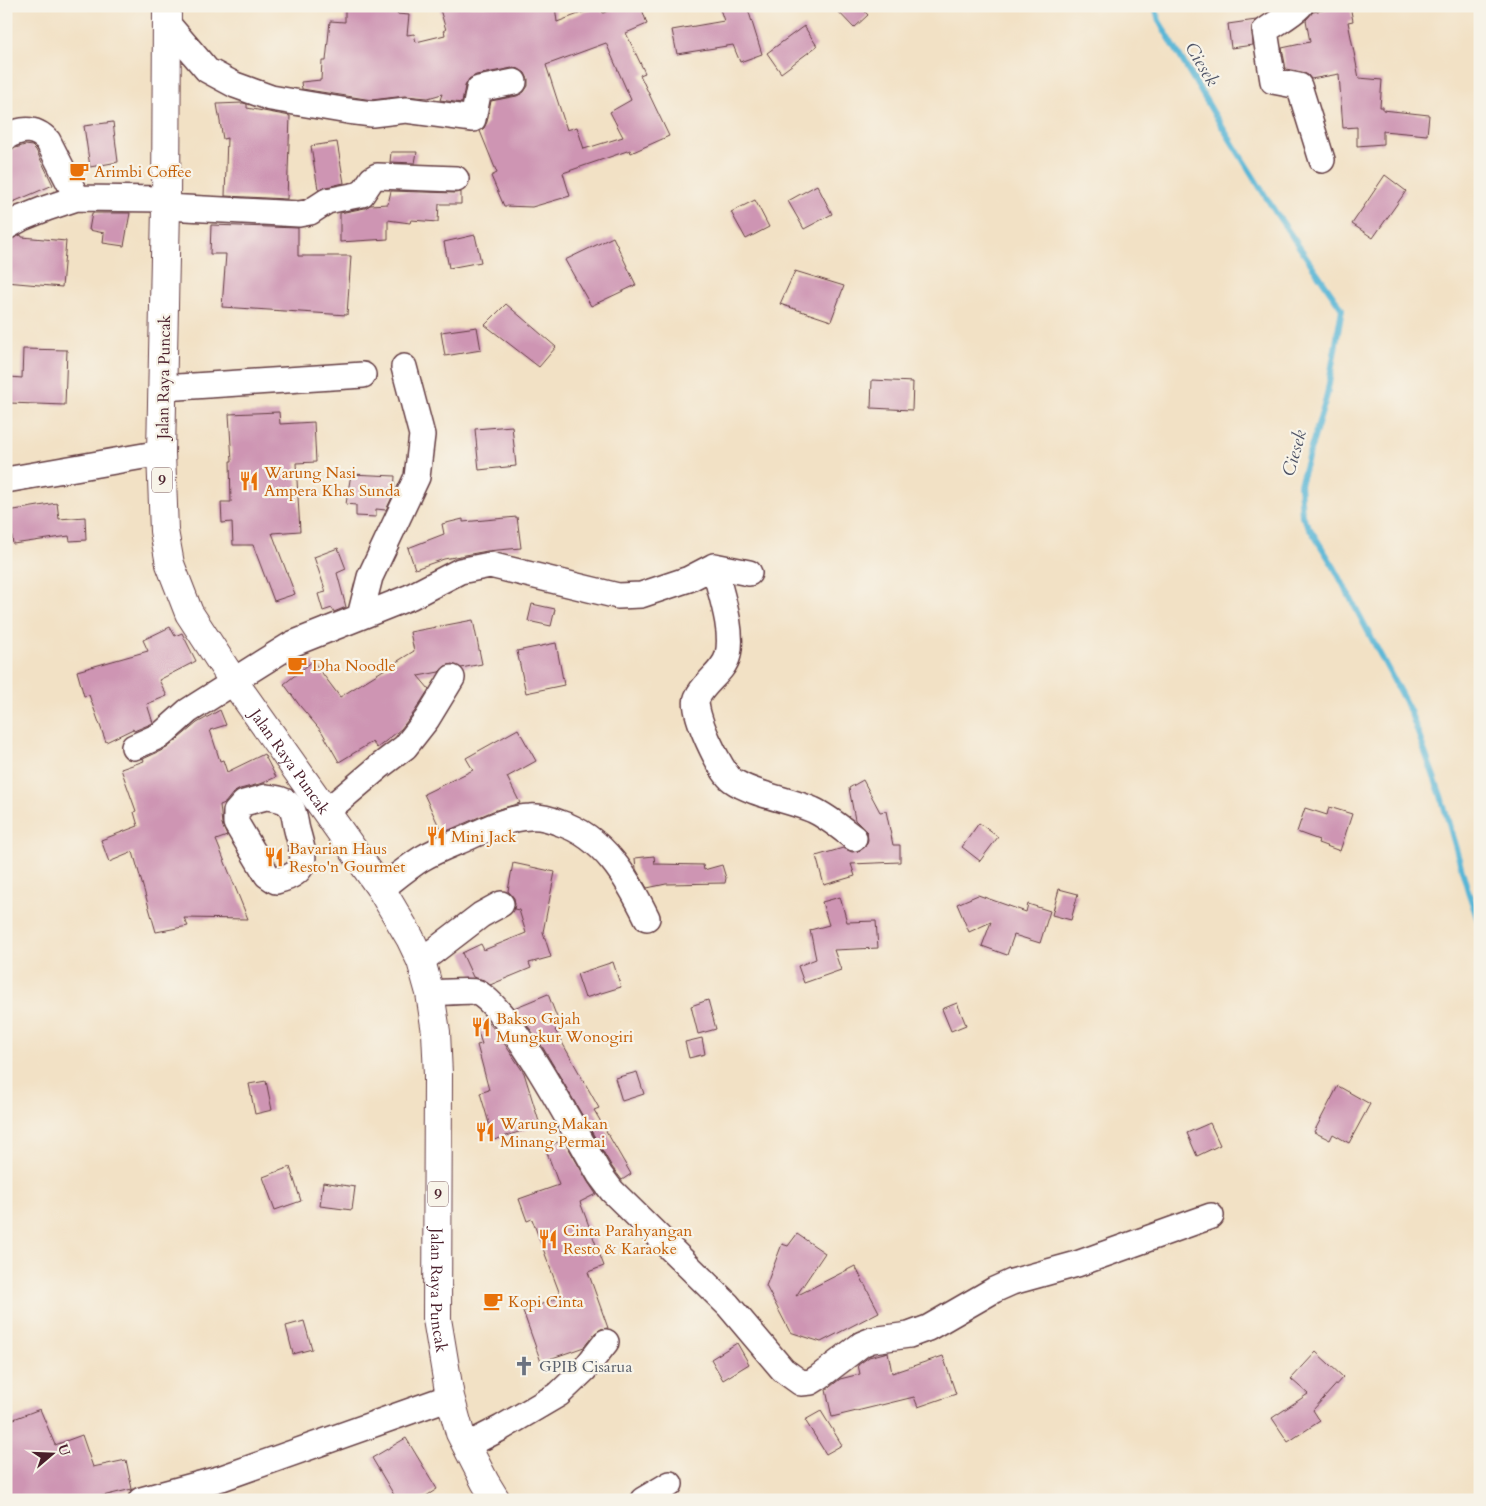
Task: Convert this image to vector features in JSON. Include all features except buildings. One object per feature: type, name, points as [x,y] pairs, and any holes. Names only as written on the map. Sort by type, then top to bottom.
[{"type":"highway","name":"Jalan Raya Puncak","points":[[167,15],[166,203],[161,453],[164,530],[170,564],[189,613],[310,804],[381,889],[421,960],[430,993],[436,1032],[438,1075],[437,1319],[450,1397],[466,1446],[496,1500]]},
{"type":"street","points":[[1300,6],[1293,13],[1265,31],[1274,81],[1299,86],[1322,160]]},
{"type":"street","points":[[167,15],[207,70],[235,85],[271,98],[372,114],[406,110],[473,119],[479,89],[514,82]]},
{"type":"street","points":[[6,137],[17,131],[27,129],[42,134],[48,141],[77,198]]},
{"type":"street","points":[[6,227],[47,208],[77,198],[299,214],[310,212],[328,201],[362,194],[376,176],[456,180]]},
{"type":"street","points":[[360,616],[370,577],[417,477],[422,435],[404,367]]},
{"type":"street","points":[[163,388],[363,374]]},
{"type":"street","points":[[6,480],[161,453]]},
{"type":"street","points":[[134,747],[161,735],[188,711],[292,644],[410,597],[460,571],[490,564],[618,596],[641,595],[689,579],[714,566],[748,572]]},
{"type":"street","points":[[714,566],[728,625],[730,642],[728,657],[696,699],[696,708],[708,739],[726,775],[745,787],[813,810],[833,821],[854,838]]},
{"type":"street","points":[[310,804],[380,766],[405,747],[428,719],[452,678]]},
{"type":"street","points":[[381,889],[421,859],[488,828],[517,819],[546,818],[586,834],[602,849],[620,871],[637,897],[647,918]]},
{"type":"street","points":[[421,960],[481,915],[501,904]]},
{"type":"street","points":[[430,993],[476,992],[496,1007],[535,1062],[600,1176],[738,1317],[783,1370],[801,1383],[811,1382],[819,1377],[862,1344],[872,1340],[908,1335],[928,1328],[994,1290],[1012,1282],[1077,1264],[1211,1216]]},
{"type":"street","points":[[466,1446],[559,1394],[589,1364],[606,1342]]},
{"type":"street","points":[[142,1500],[222,1478],[450,1397]]},
{"type":"street","points":[[644,1500],[670,1484]]},
{"type":"waterway","name":"Ciesek","points":[[1155,6],[1159,21],[1213,112],[1276,213],[1342,309],[1327,395],[1300,484],[1302,516],[1334,567],[1410,711],[1441,796],[1480,926]]},
{"type":"place","name":"Arimbi Coffee","points":[[79,171]]},
{"type":"place","name":"Warung Nasi Ampera Khas Sunda","points":[[249,481]]},
{"type":"place","name":"Dha Noodle","points":[[297,665]]},
{"type":"place","name":"Mini Jack","points":[[436,836]]},
{"type":"place","name":"Bavarian Haus Resto'n Gourmet","points":[[274,857]]},
{"type":"place","name":"Bakso Gajah Mungkur Wonogiri","points":[[481,1027]]},
{"type":"place","name":"Warung Makan Minang Permai","points":[[485,1132]]},
{"type":"place","name":"Cinta Parahyangan Resto & Karaoke","points":[[548,1239]]},
{"type":"place","name":"Kopi Cinta","points":[[493,1301]]},
{"type":"place","name":"GPIB Cisarua","points":[[524,1366]]}]
